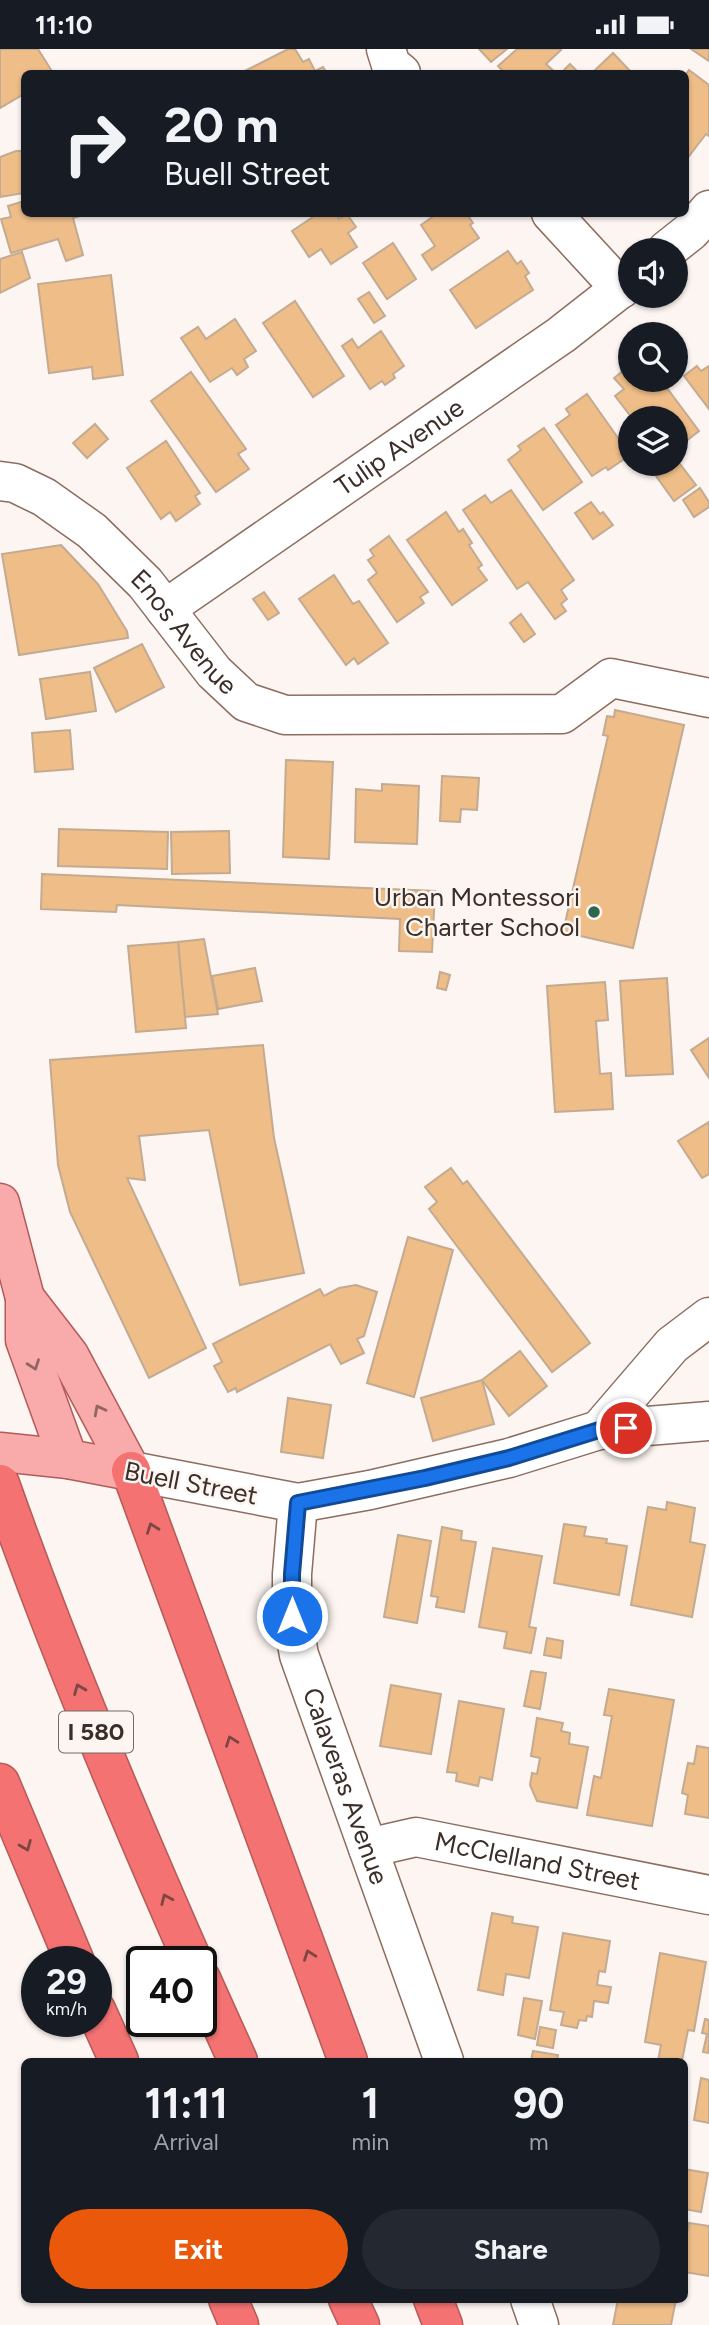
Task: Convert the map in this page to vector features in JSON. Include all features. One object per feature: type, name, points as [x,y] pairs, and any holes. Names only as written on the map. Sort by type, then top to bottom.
[{"type":"highway","points":[[131,1471],[347,2058]]},
{"type":"highway","name":"I 580","points":[[3,1492],[128,1812],[186,1946]]},
{"type":"highway","points":[[0,1783],[68,1946]]},
{"type":"highway","points":[[217,2014],[238,2058]]},
{"type":"highway","points":[[108,2037],[118,2058]]},
{"type":"highway","points":[[230,2303],[239,2325]]},
{"type":"highway","points":[[350,2303],[360,2325]]},
{"type":"highway","points":[[435,2303],[443,2325]]},
{"type":"main road","points":[[0,1203],[25,1298],[25,1340],[68,1459]]},
{"type":"main road","points":[[25,1298],[69,1355],[131,1471]]},
{"type":"main road","name":"Buell Street","points":[[0,1452],[68,1459],[131,1471]]},
{"type":"street","points":[[386,49],[391,65],[397,70]]},
{"type":"street","points":[[682,238],[709,210]]},
{"type":"street","points":[[555,217],[618,278]]},
{"type":"street","name":"Tulip Avenue","points":[[165,609],[561,335],[618,290]]},
{"type":"street","name":"Enos Avenue","points":[[0,481],[15,483],[44,497],[92,531],[145,583],[214,673],[246,702],[285,715],[562,714],[611,678],[709,698]]},
{"type":"street","points":[[599,1430],[672,1345],[709,1317]]},
{"type":"street","name":"Buell Street","points":[[131,1471],[298,1503],[370,1490],[509,1458],[599,1430],[709,1421]]},
{"type":"street","name":"Calaveras Avenue","points":[[298,1503],[292,1574],[292,1616],[299,1655],[443,2058]]},
{"type":"street","name":"McClelland Street","points":[[368,1848],[416,1837],[709,1895]]},
{"type":"street","points":[[531,2303],[539,2325]]},
{"type":"building","points":[[38,49],[51,70],[21,70],[21,96],[0,108],[0,50]]},
{"type":"building","points":[[288,49],[295,49],[303,62],[309,59],[314,70],[247,70]]},
{"type":"building","points":[[479,49],[507,49],[491,62]]},
{"type":"building","points":[[517,49],[561,50],[546,64],[553,70],[502,70],[498,66]]},
{"type":"building","points":[[691,49],[709,49],[709,61]]},
{"type":"building","points":[[613,53],[629,70],[595,70]]},
{"type":"building","points":[[570,64],[576,70],[564,70]]},
{"type":"building","points":[[689,70],[709,85],[709,136],[706,134],[689,156]]},
{"type":"building","points":[[21,151],[21,194],[0,197],[0,157]]},
{"type":"building","points":[[21,202],[21,217],[76,217],[73,218],[83,255],[66,261],[58,239],[11,253],[1,219],[11,217],[8,206]]},
{"type":"building","points":[[313,217],[349,217],[356,227],[348,233],[357,247],[331,264],[321,249],[309,257],[292,231]]},
{"type":"building","points":[[432,217],[469,217],[473,223],[470,225],[479,238],[432,270],[422,255],[435,246],[421,225]]},
{"type":"building","points":[[393,243],[416,279],[387,299],[363,263]]},
{"type":"building","points":[[508,251],[517,264],[521,261],[529,273],[525,276],[533,290],[476,328],[450,290]]},
{"type":"building","points":[[22,252],[30,278],[0,293],[0,259]]},
{"type":"building","points":[[111,275],[123,375],[93,379],[92,367],[49,373],[38,284]]},
{"type":"building","points":[[369,292],[385,316],[374,323],[358,299]]},
{"type":"building","points":[[295,301],[344,376],[313,397],[263,323]]},
{"type":"building","points":[[235,319],[256,351],[244,359],[248,367],[237,375],[232,368],[210,382],[181,338],[198,327],[206,339]]},
{"type":"building","points":[[381,331],[404,366],[393,374],[395,378],[385,385],[382,381],[370,389],[342,346],[352,339],[358,348]]},
{"type":"building","points":[[697,366],[701,371],[709,366],[709,409],[688,381],[688,373]]},
{"type":"building","points":[[191,372],[246,449],[238,454],[249,469],[216,492],[151,401]]},
{"type":"building","points":[[620,392],[670,392],[680,406],[623,406],[615,396]]},
{"type":"building","points":[[587,394],[618,438],[618,463],[592,476],[556,425],[570,415],[566,409]]},
{"type":"building","points":[[688,416],[699,431],[688,440]]},
{"type":"building","points":[[95,424],[108,439],[87,458],[73,443]]},
{"type":"building","points":[[544,428],[582,482],[543,510],[508,460],[521,450],[518,446]]},
{"type":"building","points":[[166,441],[200,493],[195,496],[200,504],[176,521],[170,512],[161,519],[127,468]]},
{"type":"building","points":[[688,474],[696,485],[674,501],[656,476]]},
{"type":"building","points":[[700,488],[709,502],[709,507],[694,517],[683,500]]},
{"type":"building","points":[[511,490],[574,580],[561,590],[567,599],[561,604],[566,611],[555,619],[528,582],[517,589],[463,510],[485,495],[491,503]]},
{"type":"building","points":[[591,502],[613,525],[593,539],[575,513]]},
{"type":"building","points":[[446,512],[459,532],[463,529],[472,543],[469,545],[482,565],[478,568],[487,580],[452,605],[407,540]]},
{"type":"building","points":[[389,536],[428,592],[420,597],[424,603],[397,622],[368,580],[377,573],[368,560],[374,556],[370,550]]},
{"type":"building","points":[[61,545],[98,584],[127,631],[128,638],[19,655],[2,554]]},
{"type":"building","points":[[334,575],[353,604],[359,601],[388,643],[358,664],[354,658],[346,665],[299,599]]},
{"type":"building","points":[[264,592],[279,613],[268,620],[253,599]]},
{"type":"building","points":[[521,614],[535,634],[524,642],[510,623]]},
{"type":"building","points":[[142,644],[164,687],[116,712],[94,668]]},
{"type":"building","points":[[90,672],[96,711],[46,719],[40,679]]},
{"type":"building","points":[[615,710],[684,725],[633,948],[563,932],[608,736],[603,735],[607,716],[614,717]]},
{"type":"building","points":[[70,730],[73,769],[35,772],[32,733]]},
{"type":"building","points":[[286,760],[333,762],[329,859],[283,857]]},
{"type":"building","points":[[442,776],[479,778],[477,810],[461,809],[460,822],[440,821]]},
{"type":"building","points":[[382,784],[419,786],[417,844],[355,842],[356,789],[382,791]]},
{"type":"building","points":[[59,829],[168,832],[167,869],[58,866]]},
{"type":"building","points":[[229,831],[230,873],[172,874],[171,832]]},
{"type":"building","points":[[42,874],[435,891],[432,952],[399,951],[400,919],[117,905],[116,912],[41,909]]},
{"type":"building","points":[[204,939],[218,1014],[185,1017],[178,942]]},
{"type":"building","points":[[178,942],[186,1028],[136,1032],[128,946]]},
{"type":"building","points":[[255,968],[262,1001],[218,1009],[212,976]]},
{"type":"building","points":[[440,972],[450,975],[446,990],[437,988]]},
{"type":"building","points":[[667,978],[673,1074],[626,1076],[620,981]]},
{"type":"building","points":[[605,982],[608,1020],[596,1021],[600,1074],[611,1073],[613,1109],[555,1112],[547,986]]},
{"type":"building","points":[[709,1038],[709,1078],[691,1050]]},
{"type":"building","points":[[263,1045],[274,1138],[304,1273],[240,1285],[209,1130],[139,1136],[145,1180],[127,1178],[206,1348],[149,1378],[70,1212],[58,1165],[50,1060]]},
{"type":"building","points":[[709,1122],[709,1174],[702,1178],[678,1141]]},
{"type":"building","points":[[451,1168],[463,1184],[467,1181],[590,1343],[552,1372],[429,1209],[437,1202],[425,1187]]},
{"type":"building","points":[[408,1237],[453,1250],[414,1397],[367,1383]]},
{"type":"building","points":[[356,1285],[377,1292],[364,1336],[357,1339],[364,1353],[341,1364],[330,1344],[237,1392],[236,1388],[228,1392],[214,1366],[222,1362],[213,1344],[320,1289],[324,1296],[339,1288]]},
{"type":"building","points":[[520,1351],[547,1386],[509,1416],[482,1380]]},
{"type":"building","points":[[482,1380],[494,1424],[433,1441],[421,1398]]},
{"type":"building","points":[[288,1398],[331,1405],[323,1458],[281,1452]]},
{"type":"building","points":[[667,1502],[695,1508],[690,1542],[705,1545],[692,1617],[631,1605],[648,1507],[666,1510]]},
{"type":"building","points":[[564,1524],[586,1527],[584,1536],[607,1539],[606,1543],[627,1546],[619,1595],[554,1583]]},
{"type":"building","points":[[442,1527],[462,1531],[461,1540],[476,1542],[464,1612],[436,1607],[438,1597],[431,1596]]},
{"type":"building","points":[[398,1535],[431,1541],[417,1623],[384,1617]]},
{"type":"building","points":[[493,1548],[542,1556],[529,1627],[536,1628],[531,1653],[504,1648],[507,1632],[479,1627]]},
{"type":"building","points":[[547,1638],[563,1641],[561,1658],[544,1655]]},
{"type":"building","points":[[531,1671],[546,1673],[540,1709],[524,1706]]},
{"type":"building","points":[[391,1685],[441,1694],[431,1754],[380,1746]]},
{"type":"building","points":[[609,1689],[674,1700],[652,1826],[587,1815],[594,1776],[601,1778],[612,1716],[604,1715]]},
{"type":"building","points":[[459,1701],[504,1709],[492,1780],[480,1777],[478,1786],[456,1781],[457,1773],[447,1772]]},
{"type":"building","points":[[537,1718],[563,1723],[561,1731],[570,1733],[569,1744],[588,1747],[577,1808],[537,1801],[530,1785],[532,1773],[537,1774],[540,1758],[531,1756]]},
{"type":"building","points":[[697,1746],[709,1748],[709,1818],[685,1814],[688,1795],[682,1793],[688,1763],[694,1764]]},
{"type":"building","points":[[492,1913],[513,1917],[512,1923],[538,1927],[529,1978],[506,1974],[503,1995],[478,1990]]},
{"type":"building","points":[[563,1933],[610,1941],[605,1972],[599,1971],[597,1985],[611,1987],[608,2003],[594,2001],[592,2017],[587,2016],[586,2021],[579,2020],[577,2028],[561,2025],[564,2012],[550,2010]]},
{"type":"building","points":[[660,1953],[706,1962],[694,2031],[688,2030],[683,2058],[659,2058],[661,2045],[645,2042]]},
{"type":"building","points":[[524,1998],[542,2001],[535,2039],[518,2035]]},
{"type":"building","points":[[705,2019],[709,2020],[709,2053],[703,2052],[707,2034],[702,2033]]},
{"type":"building","points":[[540,2027],[556,2030],[553,2048],[537,2045]]},
{"type":"building","points":[[533,2051],[558,2055],[558,2058],[532,2058]]},
{"type":"building","points":[[701,2078],[709,2080],[709,2123],[694,2120]]},
{"type":"building","points":[[688,2170],[708,2173],[701,2212],[688,2210]]},
{"type":"building","points":[[689,2223],[709,2226],[709,2276],[688,2273]]},
{"type":"building","points":[[617,2303],[675,2303],[671,2325],[613,2325]]},
{"type":"place","name":"Urban Montessori Charter School","points":[[594,912]]},
{"type":"route","points":[[292,1616],[292,1574],[298,1503],[370,1490],[509,1458],[599,1430],[626,1428]]}]
